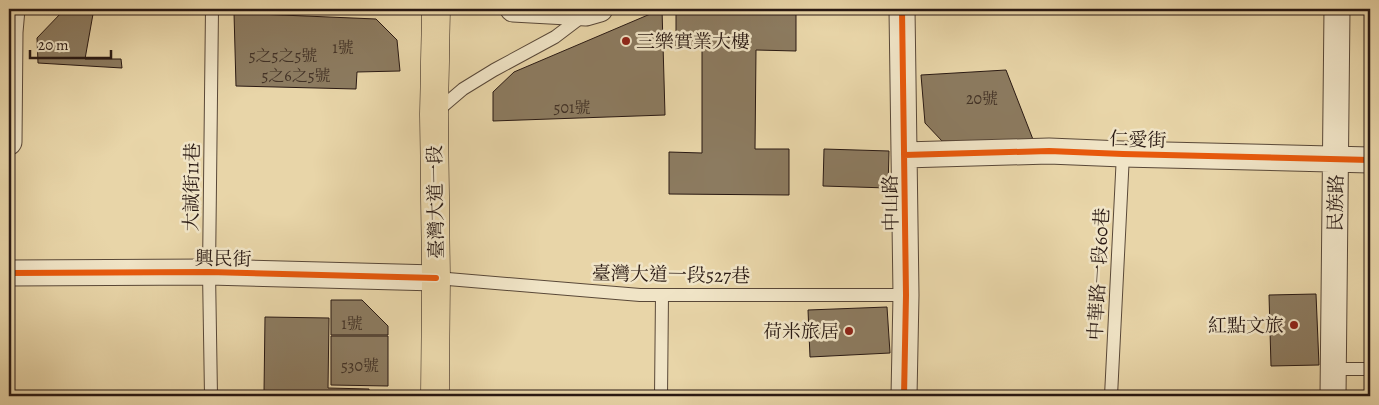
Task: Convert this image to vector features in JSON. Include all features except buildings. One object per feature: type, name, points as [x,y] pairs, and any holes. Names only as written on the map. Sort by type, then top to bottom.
[{"type":"main road","name":"臺灣大道一段","points":[[435,396],[434,114],[436,9]]},
{"type":"street","points":[[9,142],[12,9]]},
{"type":"street","points":[[513,9],[593,11]]},
{"type":"street","name":"中山路","points":[[902,9],[906,295],[904,396]]},
{"type":"street","name":"民族路","points":[[1333,396],[1337,9]]},
{"type":"street","name":"仁愛街","points":[[904,155],[1049,151],[1370,160]]},
{"type":"street","name":"興民街","points":[[9,273],[209,272],[436,278]]},
{"type":"lane","name":"大誠街11巷","points":[[211,396],[209,272],[212,9]]},
{"type":"lane","points":[[434,114],[463,89],[555,37],[593,11]]},
{"type":"lane","name":"中華路一段60巷","points":[[1111,396],[1123,154]]},
{"type":"lane","name":"臺灣大道一段527巷","points":[[436,278],[640,295],[906,295]]},
{"type":"lane","points":[[661,396],[662,295]]},
{"type":"lane","points":[[1332,369],[1370,369]]},
{"type":"cycle path","points":[[902,9],[906,295],[904,396]]},
{"type":"cycle path","points":[[904,155],[1049,151],[1370,160]]},
{"type":"cycle path","points":[[9,273],[209,272],[436,278]]},
{"type":"place","name":"三樂實業大樓","points":[[626,41]]},
{"type":"place","name":"紅點文旅","points":[[1294,325]]},
{"type":"place","name":"荷米旅居","points":[[849,331]]}]
